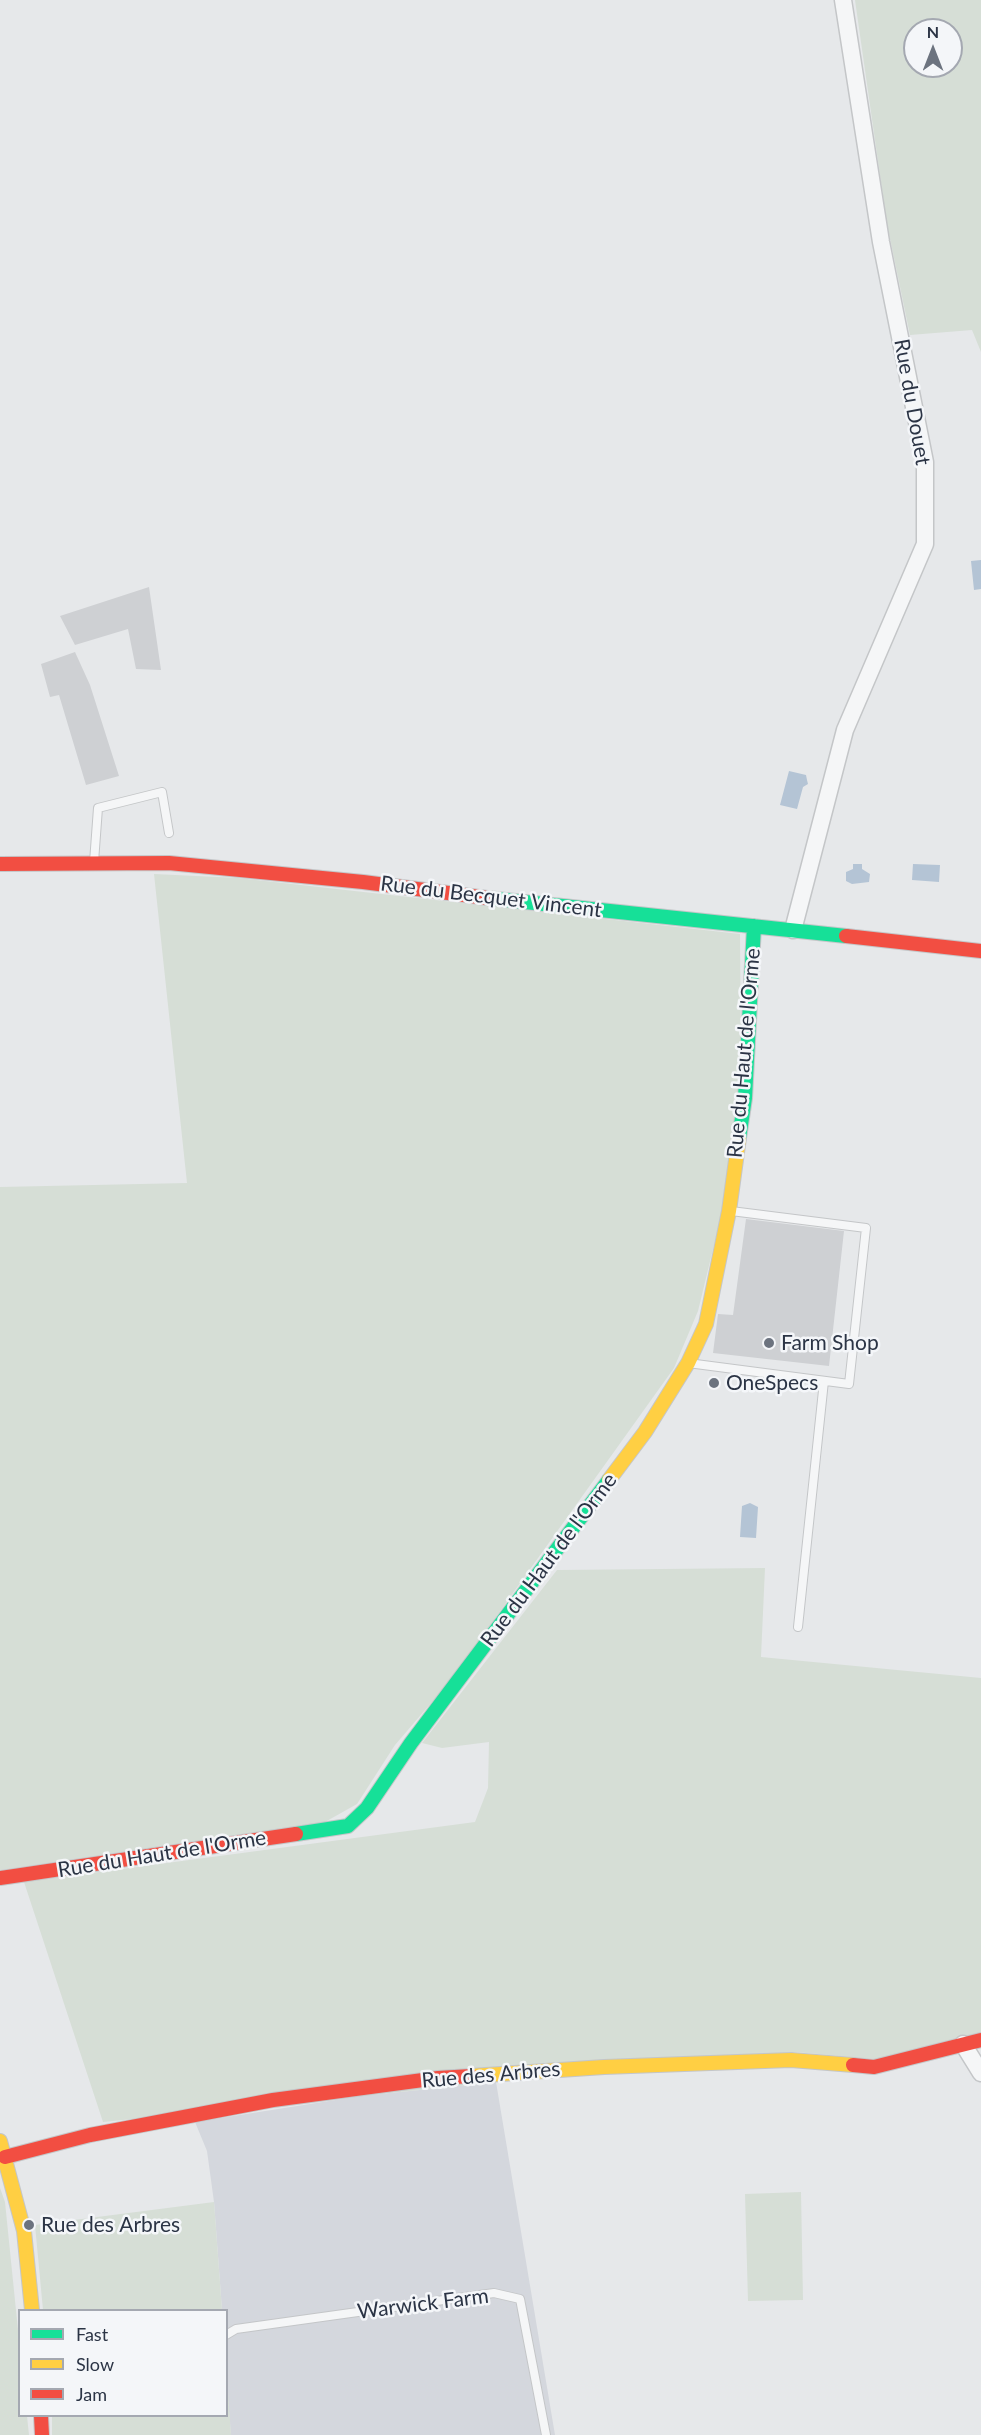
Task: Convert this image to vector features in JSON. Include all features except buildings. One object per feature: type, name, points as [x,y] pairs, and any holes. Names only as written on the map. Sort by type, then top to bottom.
[{"type":"street","name":"Rue du Douet","points":[[793,930],[845,730],[925,544],[925,462],[881,242],[843,0]]},
{"type":"street","name":"Rue du Becquet Vincent","points":[[0,864],[169,863],[226,868],[981,951]]},
{"type":"street","name":"Rue du Haut de l'Orme","points":[[0,1878],[348,1826],[367,1808],[411,1743],[645,1432],[688,1363],[706,1324],[729,1211],[745,1098],[754,926]]},
{"type":"street","name":"Rue des Arbres","points":[[5,2157],[90,2135],[273,2100],[438,2078],[604,2067],[790,2060],[874,2067],[981,2040]]},
{"type":"street","points":[[963,2044],[981,2073]]},
{"type":"street","points":[[0,2141],[24,2231],[32,2309]]},
{"type":"street","points":[[41,2417],[42,2435]]},
{"type":"lane","points":[[94,862],[98,808],[162,792],[169,832]]},
{"type":"lane","points":[[688,1363],[849,1384],[866,1228],[729,1211]]},
{"type":"lane","points":[[798,1627],[824,1381]]},
{"type":"lane","name":"Warwick Farm","points":[[228,2334],[236,2328],[494,2293],[520,2299],[546,2435]]},
{"type":"shaded area","points":[[855,0],[981,0],[981,352],[972,330],[910,335],[887,224]]},
{"type":"shaded area","points":[[154,874],[238,878],[740,934],[741,1066],[723,1208],[698,1311],[674,1368],[450,1681],[395,1745],[357,1804],[325,1822],[0,1870],[0,1187],[187,1183]]},
{"type":"shaded area","points":[[765,1568],[761,1657],[981,1678],[981,2032],[875,2059],[795,2052],[103,2122],[24,1882],[475,1822],[488,1788],[489,1742],[442,1748],[422,1743],[557,1570]]},
{"type":"shaded area","points":[[496,2082],[555,2435],[231,2435],[228,2400],[228,2309],[222,2309],[214,2202],[207,2151],[195,2122],[361,2096]]},
{"type":"shaded area","points":[[0,2188],[5,2202],[18,2330],[18,2417],[27,2417],[29,2435],[0,2435]]},
{"type":"shaded area","points":[[801,2192],[803,2300],[748,2301],[745,2194]]},
{"type":"shaded area","points":[[214,2202],[222,2309],[43,2309],[35,2225]]},
{"type":"shaded area","points":[[228,2392],[231,2435],[52,2435],[52,2417],[228,2417]]},
{"type":"water","points":[[981,560],[981,589],[974,590],[971,561]]},
{"type":"water","points":[[789,771],[806,775],[808,784],[803,787],[797,809],[780,805]]},
{"type":"water","points":[[853,864],[862,864],[862,869],[870,874],[869,882],[852,884],[846,881],[846,872],[853,869]]},
{"type":"water","points":[[913,864],[940,865],[939,882],[912,880]]},
{"type":"water","points":[[750,1503],[758,1507],[756,1538],[740,1537],[742,1506]]},
{"type":"traffic: fast","points":[[487,898],[846,936]]},
{"type":"traffic: fast","points":[[739,1138],[745,1098],[754,926]]},
{"type":"traffic: fast","points":[[296,1834],[348,1826],[367,1808],[411,1743],[609,1480]]},
{"type":"traffic: slow","points":[[609,1480],[645,1432],[688,1363],[706,1324],[729,1211],[739,1138]]},
{"type":"traffic: slow","points":[[471,2076],[604,2067],[791,2060],[853,2065]]},
{"type":"traffic: slow","points":[[0,2141],[24,2231],[32,2309]]},
{"type":"traffic: jam","points":[[0,864],[169,863],[363,882],[487,898]]},
{"type":"traffic: jam","points":[[846,936],[981,951]]},
{"type":"traffic: jam","points":[[0,1878],[296,1834]]},
{"type":"traffic: jam","points":[[853,2065],[874,2067],[981,2040]]},
{"type":"traffic: jam","points":[[5,2157],[90,2135],[273,2100],[438,2078],[471,2076]]},
{"type":"traffic: jam","points":[[41,2417],[42,2435]]},
{"type":"place","name":"Farm Shop","points":[[769,1343]]},
{"type":"place","name":"OneSpecs","points":[[714,1383]]},
{"type":"place","name":"Rue des Arbres","points":[[29,2225]]}]
